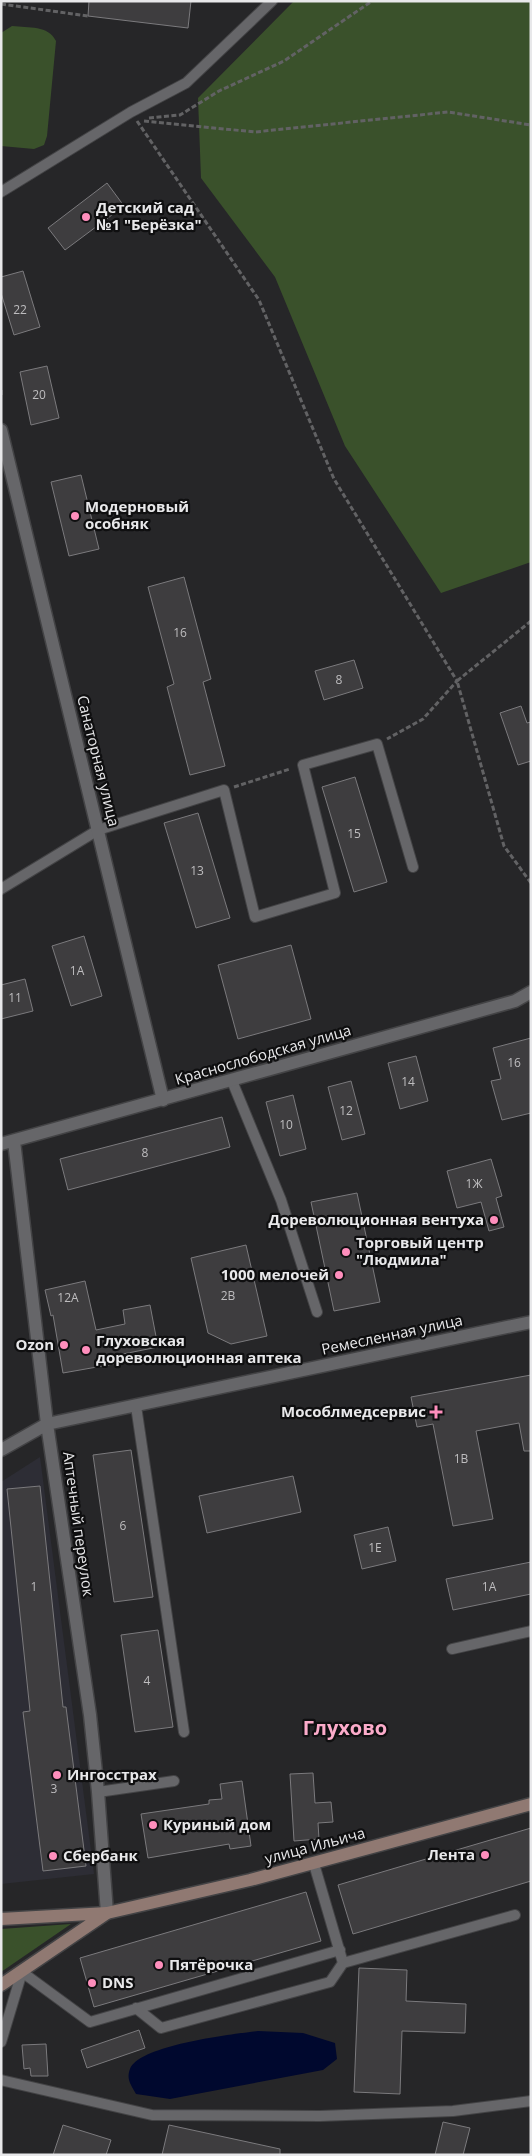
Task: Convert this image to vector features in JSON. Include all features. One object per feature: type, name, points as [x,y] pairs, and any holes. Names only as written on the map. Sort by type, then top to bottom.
[{"type":"main road","name":"улица Ильича","points":[[107,1913],[314,1864],[531,1804]]},
{"type":"main road","points":[[1,1919],[107,1913]]},
{"type":"main road","points":[[1,1985],[107,1913]]},
{"type":"street","name":"Санаторная улица","points":[[1,430],[163,1100]]},
{"type":"street","name":"Краснослободская улица","points":[[8,1142],[232,1081],[515,1000],[531,992]]},
{"type":"street","name":"Аптечный переулок","points":[[8,1142],[90,1715],[107,1913]]},
{"type":"street","name":"Ремесленная улица","points":[[1,1450],[47,1424],[531,1322]]},
{"type":"lane","points":[[1,192],[131,112],[186,83],[272,1]]},
{"type":"lane","points":[[1,889],[98,830],[224,790],[255,917],[335,892],[303,765],[377,744],[413,867]]},
{"type":"lane","points":[[232,1081],[281,1200],[317,1312]]},
{"type":"lane","points":[[136,1406],[184,1732]]},
{"type":"lane","points":[[452,1649],[531,1631]]},
{"type":"lane","points":[[98,1792],[174,1781]]},
{"type":"lane","points":[[314,1864],[343,1963]]},
{"type":"lane","points":[[136,2008],[161,2028],[330,1982],[343,1963],[515,1915]]},
{"type":"lane","points":[[1,2042],[22,1972],[90,2022],[340,1950]]},
{"type":"lane","points":[[1,2080],[152,2115],[320,2116],[453,2111],[531,2101]]},
{"type":"path","points":[[136,120],[180,115],[219,91],[284,61],[372,1]]},
{"type":"path","points":[[1,4],[88,16]]},
{"type":"path","points":[[136,120],[255,132],[448,112],[531,125]]},
{"type":"path","points":[[136,120],[259,300],[334,479],[457,681],[504,846],[531,884]]},
{"type":"path","points":[[1,390],[1,397]]},
{"type":"path","points":[[377,744],[423,719],[457,681],[531,621]]},
{"type":"path","points":[[224,790],[303,765]]},
{"type":"shaded area","points":[[40,1457],[94,1874],[1,1884],[1,1482]]},
{"type":"green space","points":[[294,1],[531,1],[531,562],[441,593],[345,446],[275,277],[201,178],[198,98]]},
{"type":"green space","points":[[12,26],[43,30],[53,36],[56,41],[47,136],[44,145],[34,149],[1,146],[1,33]]},
{"type":"green space","points":[[71,1924],[1,1972],[1,1929]]},
{"type":"water","points":[[258,2031],[303,2033],[335,2043],[337,2059],[323,2070],[170,2099],[136,2094],[130,2082],[130,2069],[137,2061],[150,2053],[188,2042]]},
{"type":"building","points":[[89,1],[191,1],[188,28],[88,16]]},
{"type":"building","name":"Детский сад №1 \"Берёзка\"","points":[[107,183],[124,206],[65,250],[48,228]]},
{"type":"building","points":[[23,271],[40,327],[14,335],[1,293],[1,277]]},
{"type":"building","points":[[47,366],[59,418],[31,425],[20,372]]},
{"type":"building","name":"Модерновый особняк","points":[[81,475],[99,549],[69,556],[51,482]]},
{"type":"building","points":[[184,577],[211,679],[203,682],[225,766],[190,775],[167,687],[174,684],[148,587]]},
{"type":"building","points":[[354,660],[363,688],[324,700],[315,671]]},
{"type":"building","points":[[521,706],[527,723],[531,722],[531,761],[518,765],[500,713]]},
{"type":"building","points":[[355,777],[387,882],[354,892],[322,787]]},
{"type":"building","points":[[198,813],[230,918],[196,928],[164,823]]},
{"type":"building","points":[[84,936],[102,996],[71,1006],[52,946]]},
{"type":"building","points":[[291,945],[311,1019],[238,1039],[218,965]]},
{"type":"building","points":[[25,979],[33,1011],[1,1019],[1,985]]},
{"type":"building","points":[[531,1038],[531,1113],[502,1120],[491,1081],[501,1079],[493,1048]]},
{"type":"building","points":[[416,1056],[428,1101],[400,1109],[388,1063]]},
{"type":"building","points":[[351,1081],[365,1134],[342,1140],[328,1087]]},
{"type":"building","points":[[293,1095],[306,1149],[280,1156],[266,1102]]},
{"type":"building","points":[[222,1117],[230,1147],[68,1190],[60,1159]]},
{"type":"building","points":[[491,1159],[502,1196],[496,1198],[504,1227],[489,1231],[481,1202],[457,1208],[447,1171]]},
{"type":"building","name":"Торговый центр \"Людмила\"","points":[[357,1193],[380,1302],[334,1311],[311,1202]]},
{"type":"building","points":[[246,1245],[267,1336],[231,1344],[208,1333],[191,1258]]},
{"type":"building","points":[[85,1281],[96,1330],[125,1324],[123,1310],[150,1305],[158,1347],[113,1356],[114,1364],[63,1373],[53,1315],[51,1316],[45,1290]]},
{"type":"building","points":[[531,1375],[531,1451],[524,1451],[519,1423],[476,1431],[493,1519],[453,1526],[433,1424],[417,1427],[411,1397]]},
{"type":"building","points":[[131,1450],[153,1597],[114,1602],[93,1455]]},
{"type":"building","points":[[293,1476],[301,1512],[207,1533],[199,1496]]},
{"type":"building","points":[[40,1486],[63,1707],[66,1707],[86,1866],[43,1871],[23,1712],[30,1711],[7,1489]]},
{"type":"building","points":[[388,1527],[396,1561],[362,1569],[354,1535]]},
{"type":"building","points":[[531,1562],[531,1594],[453,1610],[446,1579]]},
{"type":"building","points":[[158,1630],[173,1727],[135,1732],[121,1635]]},
{"type":"building","points":[[313,1773],[315,1803],[331,1802],[333,1822],[318,1823],[319,1839],[294,1841],[290,1774]]},
{"type":"building","points":[[242,1781],[251,1846],[230,1849],[229,1844],[148,1858],[141,1814],[209,1804],[209,1800],[222,1799],[220,1784]]},
{"type":"building","name":"Лента","points":[[531,1828],[531,1881],[353,1934],[338,1885]]},
{"type":"building","points":[[306,1892],[321,1941],[94,2007],[80,1958]]},
{"type":"building","points":[[359,1968],[407,1970],[406,2001],[466,2004],[465,2033],[402,2031],[400,2094],[354,2092]]},
{"type":"building","points":[[139,2030],[145,2048],[87,2068],[81,2050]]},
{"type":"building","points":[[46,2044],[48,2076],[31,2076],[30,2068],[24,2069],[22,2045]]},
{"type":"building","points":[[443,2122],[470,2128],[463,2155],[435,2155]]},
{"type":"building","points":[[63,2125],[111,2140],[106,2155],[53,2155]]},
{"type":"building","points":[[169,2125],[280,2149],[280,2155],[162,2155]]},
{"type":"place","name":"Детский сад №1 \"Берёзка\"","points":[[86,217]]},
{"type":"place","name":"Модерновый особняк","points":[[75,516]]},
{"type":"place","name":"Дореволюционная вентуха","points":[[494,1220]]},
{"type":"place","name":"Торговый центр \"Людмила\"","points":[[346,1252]]},
{"type":"place","name":"1000 мелочей","points":[[339,1275]]},
{"type":"place","name":"Ozon","points":[[64,1345]]},
{"type":"place","name":"Глуховская дореволюционная аптека","points":[[86,1350]]},
{"type":"place","name":"Мособлмедсервис","points":[[436,1412]]},
{"type":"place","name":"Ингосстрах","points":[[57,1775]]},
{"type":"place","name":"Куриный дом","points":[[153,1825]]},
{"type":"place","name":"Лента","points":[[485,1855]]},
{"type":"place","name":"Сбербанк","points":[[53,1856]]},
{"type":"place","name":"Пятёрочка","points":[[159,1965]]},
{"type":"place","name":"DNS","points":[[92,1983]]},
{"type":"district","name":"Глухово","points":[[345,1728]]}]
